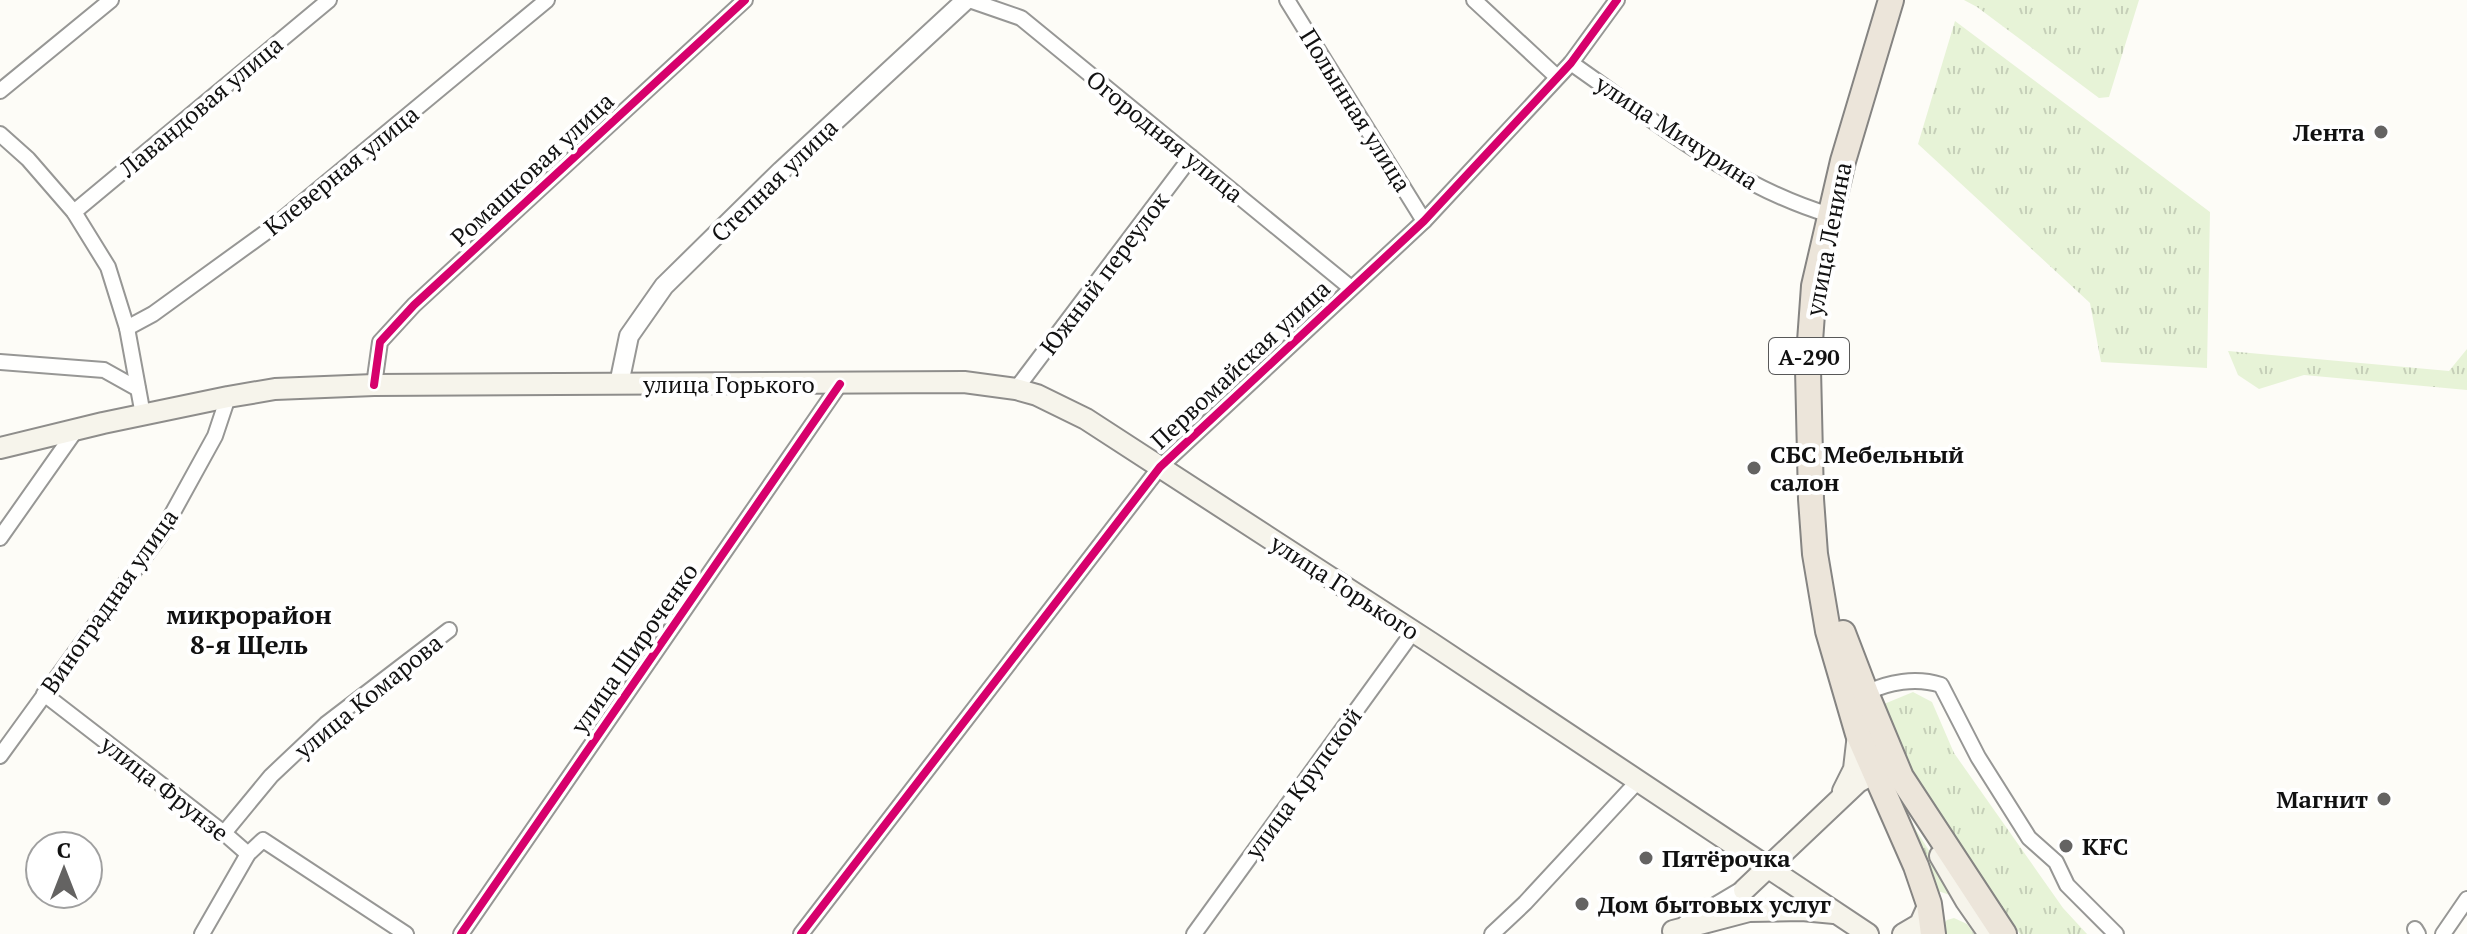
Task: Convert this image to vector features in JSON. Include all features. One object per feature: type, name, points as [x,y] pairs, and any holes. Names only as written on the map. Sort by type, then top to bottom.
[{"type":"highway","name":"улица Ленина","points":[[1820,579],[1811,499],[1808,369],[1814,286],[1851,131],[1891,0]]},
{"type":"highway","name":"А-290","points":[[1820,579],[1901,777],[2004,934]]},
{"type":"highway","name":"А-290","points":[[1820,579],[1828,631],[1858,734],[1916,866],[1929,904],[1933,934]]},
{"type":"main road","name":"улица Горького","points":[[0,448],[275,389],[374,385],[964,382],[1016,389],[1037,395],[1086,419],[1772,871]]},
{"type":"main road","points":[[1839,797],[1854,769],[1858,734]]},
{"type":"main road","points":[[1744,890],[1809,847],[1889,765],[1892,756]]},
{"type":"main road","points":[[1772,871],[1839,797],[1867,777],[1889,778],[1902,791],[1966,901],[1989,934]]},
{"type":"main road","points":[[1772,871],[1868,934]]},
{"type":"main road","points":[[1903,934],[1920,924],[1929,904]]},
{"type":"main road","points":[[1670,932],[1749,911],[1802,910],[1838,914]]},
{"type":"street","points":[[0,91],[111,0]]},
{"type":"street","name":"Лавандовая улица","points":[[74,212],[329,0]]},
{"type":"street","name":"Клеверная улица","points":[[127,328],[153,314],[273,227],[547,0]]},
{"type":"street","name":"Ромашковая улица","points":[[374,385],[380,342],[414,305],[745,0]]},
{"type":"street","name":"Огородняя улица","points":[[967,0],[1021,18],[1351,288]]},
{"type":"street","name":"Степная улица","points":[[619,384],[629,336],[664,286],[781,171],[967,0]]},
{"type":"street","name":"Полынная улица","points":[[1287,0],[1424,221]]},
{"type":"street","points":[[1474,0],[1557,77]]},
{"type":"street","name":"Первомайская улица","points":[[801,934],[1160,467],[1424,221],[1571,63],[1617,0]]},
{"type":"street","name":"улица Мичурина","points":[[1571,63],[1739,176],[1795,204],[1830,215]]},
{"type":"street","points":[[0,134],[28,159],[74,212],[108,267],[127,328],[143,415]]},
{"type":"street","name":"Южный переулок","points":[[1016,389],[1191,157]]},
{"type":"street","points":[[0,362],[104,370],[138,389]]},
{"type":"street","name":"улица Широченко","points":[[461,934],[840,384]]},
{"type":"street","name":"Виноградная улица","points":[[0,756],[161,534],[215,436],[228,397]]},
{"type":"street","points":[[0,538],[76,430]]},
{"type":"street","name":"улица Комарова","points":[[224,833],[271,776],[326,724],[449,630]]},
{"type":"street","name":"улица Крупской","points":[[1194,934],[1413,632]]},
{"type":"street","points":[[1866,693],[1891,684],[1913,681],[1941,685],[1978,757],[2029,838],[2056,862],[2067,885],[2116,934]]},
{"type":"street","name":"улица Фрунзе","points":[[44,694],[248,854],[263,840],[406,934]]},
{"type":"street","points":[[1492,934],[1525,903],[1638,781]]},
{"type":"street","points":[[202,934],[248,854]]},
{"type":"street","points":[[1670,932],[1744,890]]},
{"type":"street","points":[[2443,934],[2467,899]]},
{"type":"green space","points":[[1964,0],[2139,0],[2109,97],[2099,98]]},
{"type":"green space","points":[[1955,21],[2210,212],[2207,368],[2101,362],[2090,303],[1918,144]]},
{"type":"green space","points":[[2467,349],[2467,390],[2304,375],[2259,389],[2238,375],[2228,351],[2449,371]]},
{"type":"green space","points":[[1913,692],[1932,702],[1954,753],[2063,908],[2087,934],[2020,934],[1955,842],[1893,734],[1884,704]]},
{"type":"green space","points":[[1889,778],[1916,830],[1959,898],[1938,891],[1932,870],[1908,829]]},
{"type":"green space","points":[[1954,918],[1967,924],[1974,934],[1940,934],[1947,920]]},
{"type":"cycle path","points":[[374,385],[380,342],[414,305],[745,0]]},
{"type":"cycle path","points":[[801,934],[1160,467],[1424,221],[1571,63],[1617,0]]},
{"type":"cycle path","points":[[461,934],[840,384]]},
{"type":"place","name":"Лента","points":[[2381,132]]},
{"type":"place","name":"СБС Мебельный салон","points":[[1754,468]]},
{"type":"place","name":"Магнит","points":[[2384,799]]},
{"type":"place","name":"KFC","points":[[2066,846]]},
{"type":"place","name":"Пятёрочка","points":[[1646,858]]},
{"type":"place","name":"Дом бытовых услуг","points":[[1582,904]]},
{"type":"district","name":"микрорайон 8-я Щель","points":[[249,629]]}]
